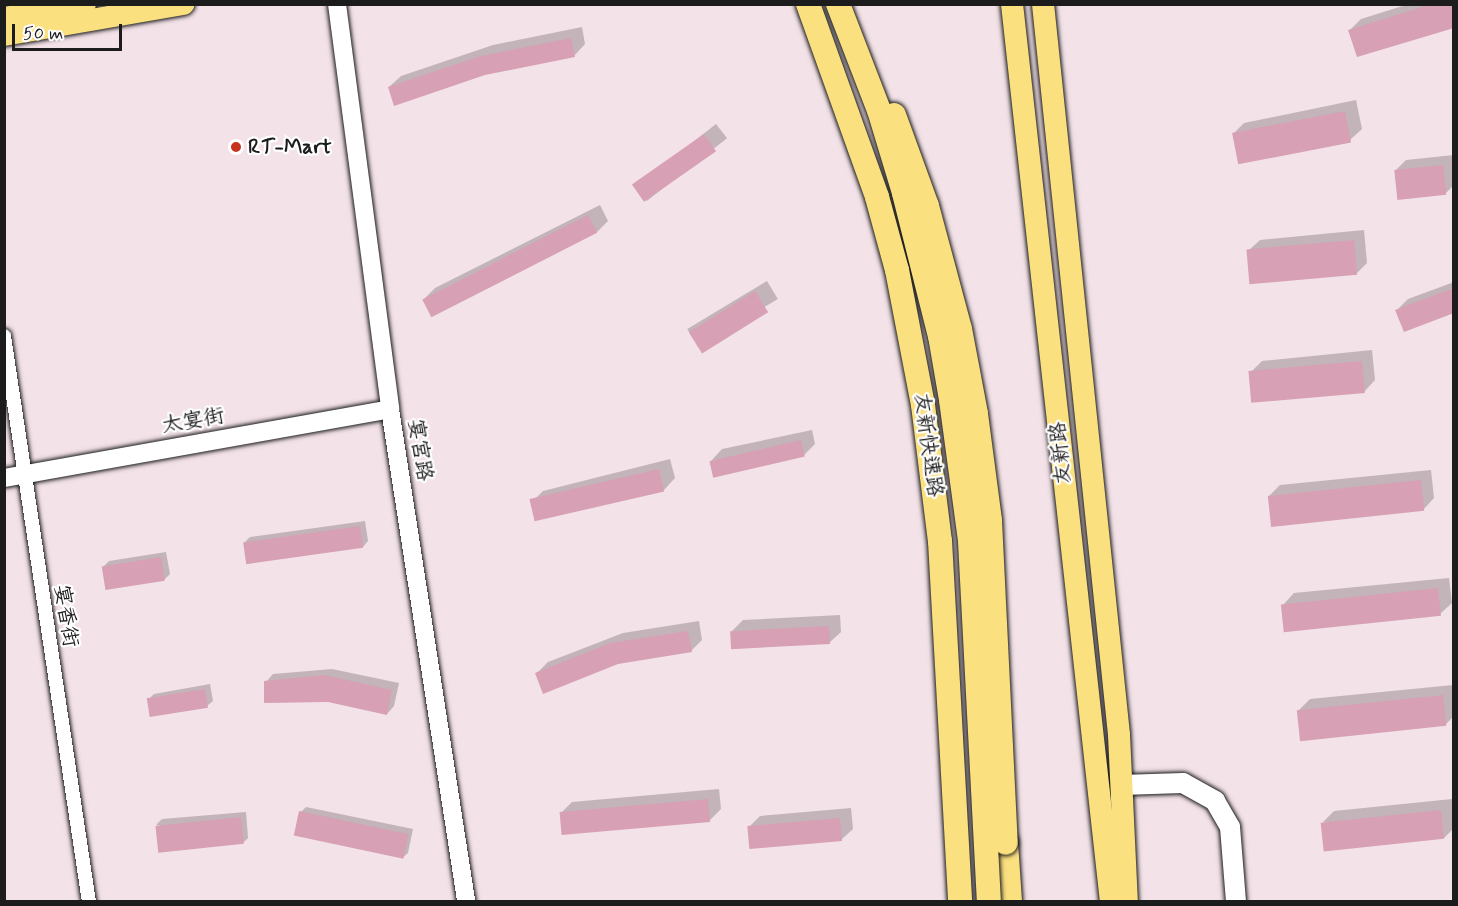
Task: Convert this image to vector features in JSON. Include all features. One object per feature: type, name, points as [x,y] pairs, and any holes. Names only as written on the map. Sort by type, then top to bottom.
[{"type":"highway","name":"友新快速路","points":[[808,4],[877,197],[897,270],[923,405],[940,541],[960,902]]},
{"type":"highway","name":"友新快速路","points":[[840,10],[879,110],[904,194],[940,336],[951,400],[970,541],[989,902]]},
{"type":"highway","points":[[840,10],[910,152],[968,370],[990,521],[1010,902]]},
{"type":"main road","points":[[4,18],[85,4]]},
{"type":"main road","points":[[4,35],[183,4]]},
{"type":"main road","name":"友新路","points":[[1012,4],[1091,737],[1127,902]]},
{"type":"main road","name":"友新路","points":[[1043,4],[1119,735],[1121,785],[1114,835],[1111,902]]},
{"type":"main road","points":[[1121,785],[1183,783],[1215,801],[1230,827],[1236,902]]},
{"type":"street","name":"宴宫路","points":[[337,4],[390,409],[466,902]]},
{"type":"street","name":"宴香街","points":[[4,336],[23,475],[89,902]]},
{"type":"street","name":"太宴街","points":[[4,478],[390,409]]},
{"type":"building","points":[[1432,4],[1452,4],[1454,28],[1357,57],[1348,30]]},
{"type":"building","points":[[571,38],[575,57],[485,75],[394,106],[388,87],[481,56]]},
{"type":"building","points":[[1345,111],[1351,142],[1238,164],[1232,133]]},
{"type":"building","points":[[704,134],[716,151],[644,202],[632,184]]},
{"type":"building","points":[[1443,165],[1446,195],[1397,200],[1394,170]]},
{"type":"building","points":[[588,215],[597,233],[431,317],[422,299]]},
{"type":"building","points":[[1354,240],[1357,275],[1249,284],[1246,249]]},
{"type":"building","points":[[1454,288],[1454,313],[1404,332],[1395,310]]},
{"type":"building","points":[[755,291],[768,312],[702,354],[689,332]]},
{"type":"building","points":[[1362,361],[1365,393],[1251,403],[1248,371]]},
{"type":"building","points":[[801,440],[805,457],[713,478],[709,461]]},
{"type":"building","points":[[659,469],[664,491],[535,521],[529,499]]},
{"type":"building","points":[[1421,480],[1424,511],[1271,527],[1268,496]]},
{"type":"building","points":[[360,526],[363,548],[246,564],[243,542]]},
{"type":"building","points":[[161,557],[165,581],[105,590],[102,566]]},
{"type":"building","points":[[1438,588],[1441,616],[1284,632],[1281,605]]},
{"type":"building","points":[[829,626],[830,644],[731,649],[730,631]]},
{"type":"building","points":[[688,631],[692,652],[618,664],[543,694],[535,673],[610,643]]},
{"type":"building","points":[[324,675],[392,690],[387,715],[328,702],[264,703],[264,681]]},
{"type":"building","points":[[205,689],[208,708],[150,717],[147,698]]},
{"type":"building","points":[[1443,695],[1446,726],[1300,741],[1297,710]]},
{"type":"building","points":[[708,799],[710,822],[562,835],[560,812]]},
{"type":"building","points":[[1441,810],[1444,839],[1324,851],[1321,823]]},
{"type":"building","points":[[299,811],[409,834],[403,859],[294,835]]},
{"type":"building","points":[[241,817],[244,844],[158,853],[155,826]]},
{"type":"building","points":[[840,818],[842,841],[749,849],[747,826]]},
{"type":"place","name":"RT-Mart","points":[[236,147]]}]
